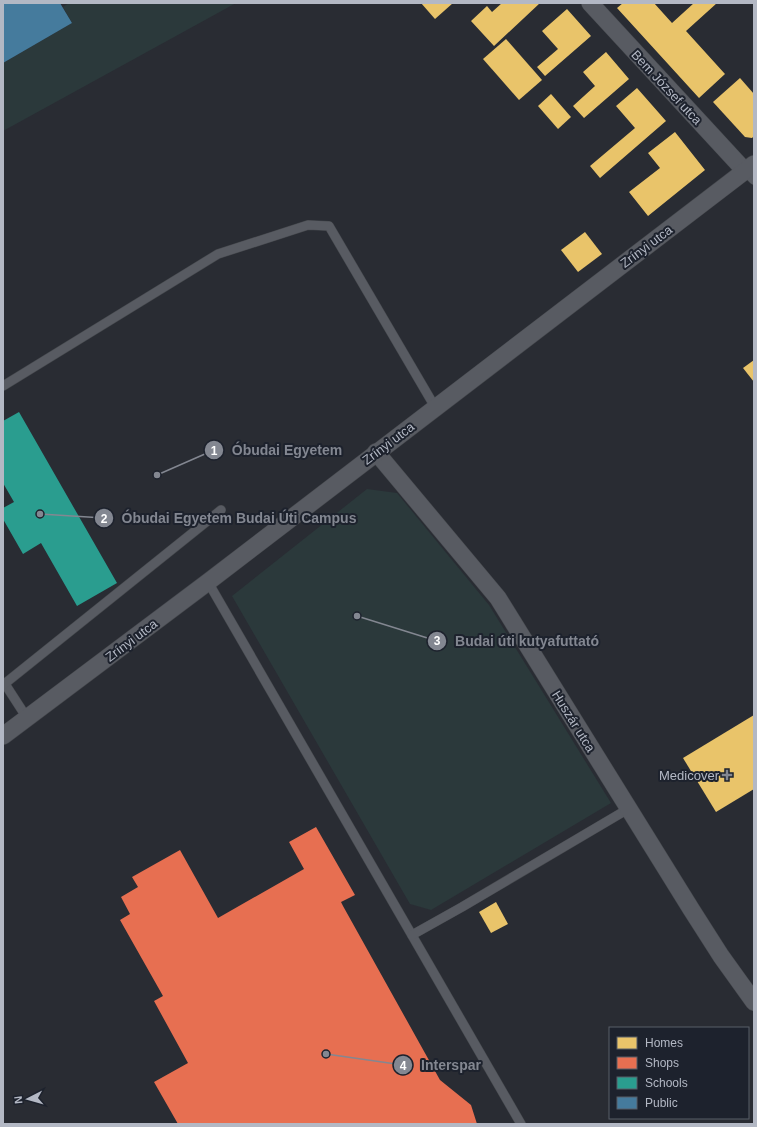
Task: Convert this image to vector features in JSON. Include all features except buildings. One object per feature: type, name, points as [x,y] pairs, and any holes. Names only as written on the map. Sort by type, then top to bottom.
[{"type":"street","name":"Bem József utca","points":[[590,3],[751,171]]},
{"type":"street","name":"Zrínyi utca","points":[[3,736],[208,582],[435,407],[751,171]]},
{"type":"street","name":"Huszár utca","points":[[376,452],[498,598],[708,936],[754,1002]]},
{"type":"lane","points":[[3,386],[218,254],[308,225],[329,226],[435,407]]},
{"type":"lane","points":[[27,718],[4,685],[221,510]]},
{"type":"lane","points":[[208,582],[521,1124]]},
{"type":"lane","points":[[412,935],[628,809]]},
{"type":"shaded area","points":[[69,3],[236,3],[3,131],[3,63],[72,23],[63,7]]},
{"type":"shaded area","points":[[367,489],[397,493],[489,605],[611,803],[431,910],[410,904],[232,596]]},
{"type":"place","name":"Óbudai Egyetem","points":[[157,475]]},
{"type":"place","name":"Óbudai Egyetem Budai Úti Campus","points":[[40,514]]},
{"type":"place","name":"Budai úti kutyafuttató","points":[[357,616]]},
{"type":"place","name":"Medicover","points":[[727,775]]},
{"type":"place","name":"Interspar","points":[[326,1054]]}]
